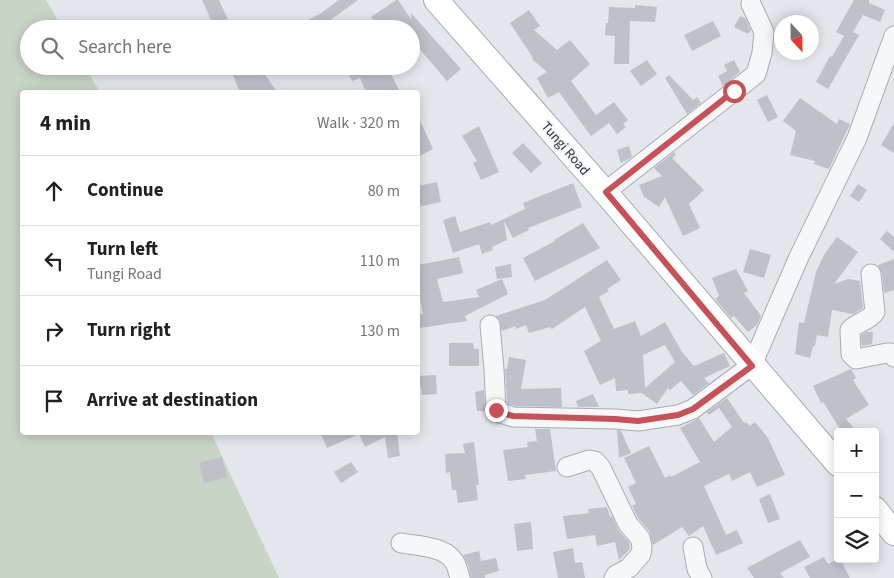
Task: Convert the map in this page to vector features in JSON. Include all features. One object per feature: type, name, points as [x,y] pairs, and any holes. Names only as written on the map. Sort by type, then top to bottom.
[{"type":"main road","name":"Tungi Road","points":[[436,0],[606,192],[752,366],[834,459]]},
{"type":"main road","points":[[879,514],[894,533]]},
{"type":"street","points":[[606,192],[756,74],[762,54],[764,32],[751,4]]},
{"type":"street","points":[[490,325],[496,410],[501,413],[513,416],[638,421],[678,415],[693,409],[752,366],[798,259],[858,138],[894,36]]},
{"type":"street","points":[[871,274],[875,312],[872,317],[853,326],[850,330],[851,354],[856,358],[886,353],[894,357]]},
{"type":"street","points":[[567,467],[589,460],[595,461],[602,468],[628,524],[640,538],[641,554],[630,568],[614,578]]},
{"type":"street","points":[[401,543],[438,550],[447,554],[454,560],[460,578]]},
{"type":"street","points":[[693,547],[697,570],[702,578]]},
{"type":"green space","points":[[0,0],[46,0],[58,20],[20,20],[20,75],[90,75],[99,90],[20,90],[20,435],[212,435],[279,578],[0,578]]},
{"type":"building","points":[[202,0],[219,0],[228,20],[211,20]]},
{"type":"building","points":[[339,0],[358,0],[330,20],[308,20]]},
{"type":"building","points":[[398,0],[411,19],[411,13],[417,20],[373,20],[371,17]]},
{"type":"building","points":[[854,0],[869,0],[869,3],[885,10],[880,22],[863,15],[853,32],[859,35],[828,89],[816,82],[830,56],[832,57],[844,36],[836,32]]},
{"type":"building","points":[[635,5],[657,7],[655,22],[630,21],[629,64],[614,64],[615,36],[605,35],[609,7],[635,8]]},
{"type":"building","points":[[529,10],[540,26],[534,30],[557,50],[570,40],[590,64],[571,81],[596,115],[614,102],[628,120],[623,124],[626,127],[617,134],[609,123],[591,136],[559,92],[548,98],[537,78],[547,72],[532,59],[510,23]]},
{"type":"building","points":[[740,16],[745,18],[751,30],[748,34],[734,27]]},
{"type":"building","points":[[713,21],[721,36],[692,51],[684,35]]},
{"type":"building","points":[[420,23],[461,69],[447,81],[420,50]]},
{"type":"building","points":[[647,60],[657,74],[641,86],[630,71]]},
{"type":"building","points":[[734,60],[740,72],[723,86],[718,76],[727,71],[724,65]]},
{"type":"building","points":[[233,75],[265,75],[276,90],[239,90]]},
{"type":"building","points":[[349,75],[392,75],[399,90],[365,90],[360,78],[352,81]]},
{"type":"building","points":[[669,75],[693,100],[697,97],[701,103],[687,114],[665,78]]},
{"type":"building","points":[[767,95],[778,117],[768,122],[757,100]]},
{"type":"building","points":[[800,98],[837,124],[839,119],[850,124],[829,169],[814,164],[815,161],[790,155],[796,131],[783,121]]},
{"type":"building","points":[[420,120],[433,149],[420,156]]},
{"type":"building","points":[[894,123],[894,153],[881,145]]},
{"type":"building","points":[[479,126],[499,172],[481,180],[473,163],[477,161],[462,136]]},
{"type":"building","points":[[523,143],[542,163],[531,173],[512,153]]},
{"type":"building","points":[[629,146],[632,157],[621,163],[617,150]]},
{"type":"building","points":[[674,152],[676,155],[672,158],[704,190],[689,204],[700,228],[683,236],[665,197],[659,207],[644,197],[639,185],[662,176],[654,168]]},
{"type":"building","points":[[437,182],[441,202],[420,207],[420,186]]},
{"type":"building","points":[[573,183],[582,207],[528,228],[529,230],[513,238],[504,221],[507,240],[492,247],[493,250],[482,254],[479,244],[453,253],[443,220],[455,216],[460,232],[490,222],[491,225],[525,209],[523,203]]},
{"type":"building","points":[[858,184],[867,190],[859,202],[850,196]]},
{"type":"building","points":[[583,223],[600,248],[535,281],[523,258]]},
{"type":"building","points":[[887,231],[894,237],[894,252],[880,239]]},
{"type":"building","points":[[837,237],[858,252],[834,284],[848,279],[860,281],[863,308],[853,314],[832,310],[828,337],[817,335],[810,358],[795,354],[799,322],[804,323],[816,272],[824,255]]},
{"type":"building","points":[[750,249],[771,255],[764,278],[743,272]]},
{"type":"building","points":[[459,257],[463,273],[437,279],[443,302],[479,297],[476,290],[502,279],[508,294],[465,316],[467,321],[420,328],[420,314],[423,314],[420,299],[420,265]]},
{"type":"building","points":[[894,259],[894,290],[884,293],[882,273],[878,265]]},
{"type":"building","points":[[607,260],[621,280],[599,297],[614,329],[635,321],[641,336],[665,322],[682,352],[694,366],[724,353],[730,366],[704,378],[709,383],[693,395],[681,381],[670,390],[668,388],[657,404],[642,393],[628,394],[628,390],[616,391],[615,378],[600,385],[584,351],[601,341],[585,307],[552,329],[550,327],[529,333],[526,325],[516,329],[515,326],[502,331],[499,319],[496,316],[545,300]],"holes":[[[665,345],[675,362],[645,388],[643,355]]]},
{"type":"building","points":[[511,264],[512,277],[497,279],[495,267]]},
{"type":"building","points":[[736,269],[748,291],[744,293],[761,316],[757,325],[748,332],[734,316],[731,318],[715,299],[719,296],[712,278]]},
{"type":"building","points":[[873,332],[872,344],[862,346],[861,335]]},
{"type":"building","points":[[449,343],[473,343],[474,349],[479,349],[479,366],[449,366]]},
{"type":"building","points":[[509,357],[526,360],[521,389],[561,388],[562,407],[515,406],[507,403],[505,369],[507,369]]},
{"type":"building","points":[[851,369],[856,378],[853,380],[869,405],[846,419],[854,428],[839,428],[823,402],[821,403],[813,386]]},
{"type":"building","points":[[436,375],[437,394],[422,395],[420,376]]},
{"type":"building","points":[[484,390],[485,411],[477,411],[475,392]]},
{"type":"building","points":[[593,394],[599,407],[578,407],[576,401]]},
{"type":"building","points":[[727,398],[744,423],[746,422],[750,426],[755,422],[768,438],[785,475],[757,487],[750,472],[732,481],[729,474],[704,486],[726,535],[737,530],[743,543],[716,555],[703,526],[689,536],[682,527],[653,545],[649,531],[638,518],[632,506],[636,504],[628,487],[636,483],[624,458],[649,446],[665,478],[670,475],[671,477],[700,462],[680,428],[699,418],[714,442],[732,427],[719,408],[709,415],[707,412]]},
{"type":"building","points":[[535,429],[550,429],[556,471],[525,475],[526,479],[508,481],[503,450],[528,447],[527,442],[537,441]]},
{"type":"building","points":[[617,430],[621,431],[631,453],[619,458]]},
{"type":"building","points":[[321,435],[357,435],[327,448]]},
{"type":"building","points":[[359,435],[397,435],[400,456],[388,458],[385,437],[365,447]]},
{"type":"building","points":[[474,442],[479,485],[476,485],[478,500],[458,503],[456,490],[452,490],[450,472],[446,473],[445,454],[465,453],[463,444]]},
{"type":"building","points":[[222,457],[227,477],[204,483],[199,463]]},
{"type":"building","points":[[351,462],[358,472],[341,483],[334,472]]},
{"type":"building","points":[[770,494],[780,519],[768,523],[759,499]]},
{"type":"building","points":[[607,507],[610,517],[612,516],[619,531],[629,542],[630,549],[619,560],[615,542],[597,546],[595,535],[567,539],[563,516],[589,513],[588,509]]},
{"type":"building","points":[[531,522],[533,549],[517,551],[514,524]]},
{"type":"building","points":[[800,540],[810,557],[780,573],[784,578],[754,578],[747,568]]},
{"type":"building","points":[[573,548],[575,563],[582,562],[585,578],[558,578],[553,552]]},
{"type":"building","points":[[479,551],[481,561],[496,558],[499,571],[485,575],[485,578],[471,578],[463,555]]},
{"type":"building","points":[[824,557],[828,564],[834,561],[834,563],[842,563],[850,578],[810,578],[804,567]]},
{"type":"route","points":[[496,410],[513,416],[638,421],[678,415],[693,409],[752,366],[606,192],[734,91]]}]
